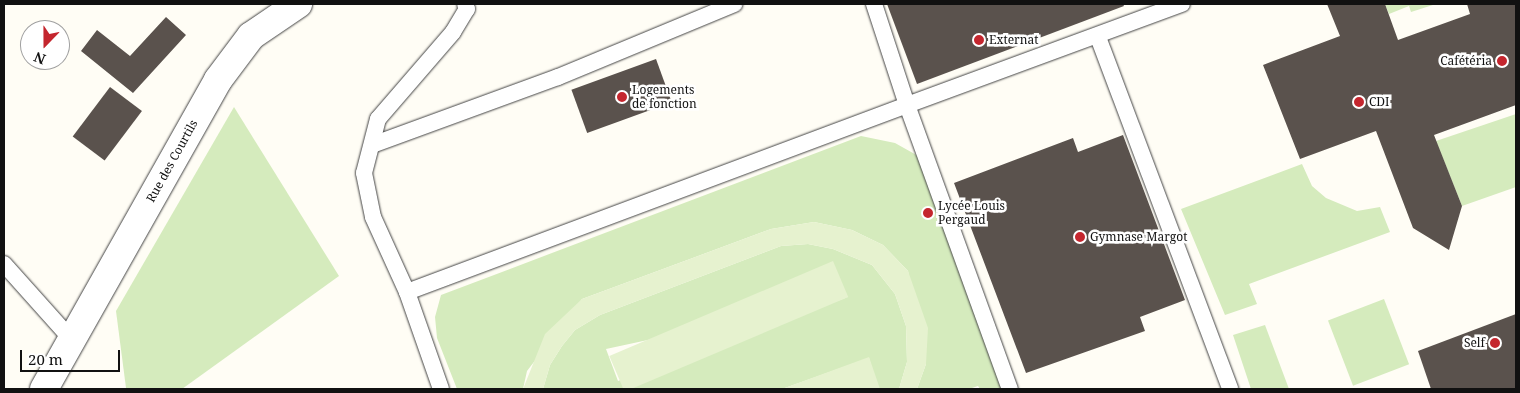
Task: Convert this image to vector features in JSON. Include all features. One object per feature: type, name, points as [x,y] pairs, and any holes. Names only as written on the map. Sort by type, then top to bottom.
[{"type":"street","name":"Rue des Courtils","points":[[44,389],[218,80],[251,36],[298,4]]},
{"type":"lane","points":[[441,389],[407,292],[373,217],[364,174],[378,119],[453,32],[467,9],[466,4]]},
{"type":"lane","points":[[372,145],[558,76],[734,4]]},
{"type":"lane","points":[[874,4],[907,105],[1010,389]]},
{"type":"lane","points":[[407,292],[907,105],[1098,37],[1182,4]]},
{"type":"lane","points":[[1098,37],[1230,389]]},
{"type":"lane","points":[[4,264],[72,340]]},
{"type":"green space","points":[[1385,4],[1436,4],[1411,12],[1409,6],[1389,14]]},
{"type":"green space","points":[[234,107],[339,276],[182,389],[126,388],[116,311]]},
{"type":"green space","points":[[1516,114],[1516,187],[1462,206],[1436,141]]},
{"type":"green space","points":[[861,136],[895,143],[920,157],[1004,389],[980,389],[978,386],[969,389],[917,389],[926,364],[908,271],[883,245],[852,230],[814,222],[771,229],[582,299],[527,371],[523,389],[457,389],[437,338],[435,317],[441,295]]},
{"type":"green space","points":[[1302,164],[1312,186],[1326,198],[1357,211],[1380,207],[1390,232],[1249,284],[1257,304],[1225,315],[1181,209]]},
{"type":"green space","points":[[814,222],[852,230],[883,245],[908,271],[928,328],[926,364],[917,389],[899,389],[907,362],[906,326],[895,294],[872,265],[833,249],[808,244],[781,246],[600,315],[575,330],[562,346],[550,365],[543,389],[523,389],[545,334],[582,299],[771,229]]},
{"type":"green space","points":[[808,244],[833,249],[872,265],[895,294],[906,326],[907,362],[899,389],[878,389],[869,358],[782,389],[543,389],[550,365],[575,330],[600,315],[781,246]],"holes":[[[848,297],[618,381],[606,349]]]},
{"type":"green space","points":[[833,261],[848,297],[631,389],[623,389],[609,356]]},
{"type":"green space","points":[[1384,299],[1409,364],[1353,386],[1328,321]]},
{"type":"green space","points":[[1265,325],[1289,389],[1251,389],[1233,335]]},
{"type":"green space","points":[[869,357],[880,389],[782,389]]},
{"type":"building","name":"Externat","points":[[887,4],[1123,4],[1124,6],[917,84]]},
{"type":"building","points":[[1327,4],[1385,4],[1398,40],[1470,14],[1467,4],[1516,4],[1516,105],[1434,135],[1462,206],[1449,250],[1413,228],[1376,131],[1300,159],[1263,65],[1340,36]]},
{"type":"building","points":[[166,17],[186,35],[133,93],[81,51],[97,30],[130,56]]},
{"type":"building","name":"Logements de fonction","points":[[656,59],[672,102],[587,133],[571,90]]},
{"type":"building","points":[[110,87],[142,111],[105,161],[73,137]]},
{"type":"building","name":"Gymnase Margot","points":[[1123,135],[1185,300],[1140,317],[1145,331],[1026,373],[954,183],[1073,138],[1078,152]]},
{"type":"building","name":"Self","points":[[1516,314],[1516,389],[1431,389],[1418,351]]},
{"type":"place","name":"Externat","points":[[979,40]]},
{"type":"place","name":"Cafétéria","points":[[1502,61]]},
{"type":"place","name":"Logements de fonction","points":[[622,97]]},
{"type":"place","name":"CDI","points":[[1359,102]]},
{"type":"place","name":"Lycée Louis Pergaud","points":[[928,213]]},
{"type":"place","name":"Gymnase Margot","points":[[1080,237]]},
{"type":"place","name":"Self","points":[[1495,343]]}]
